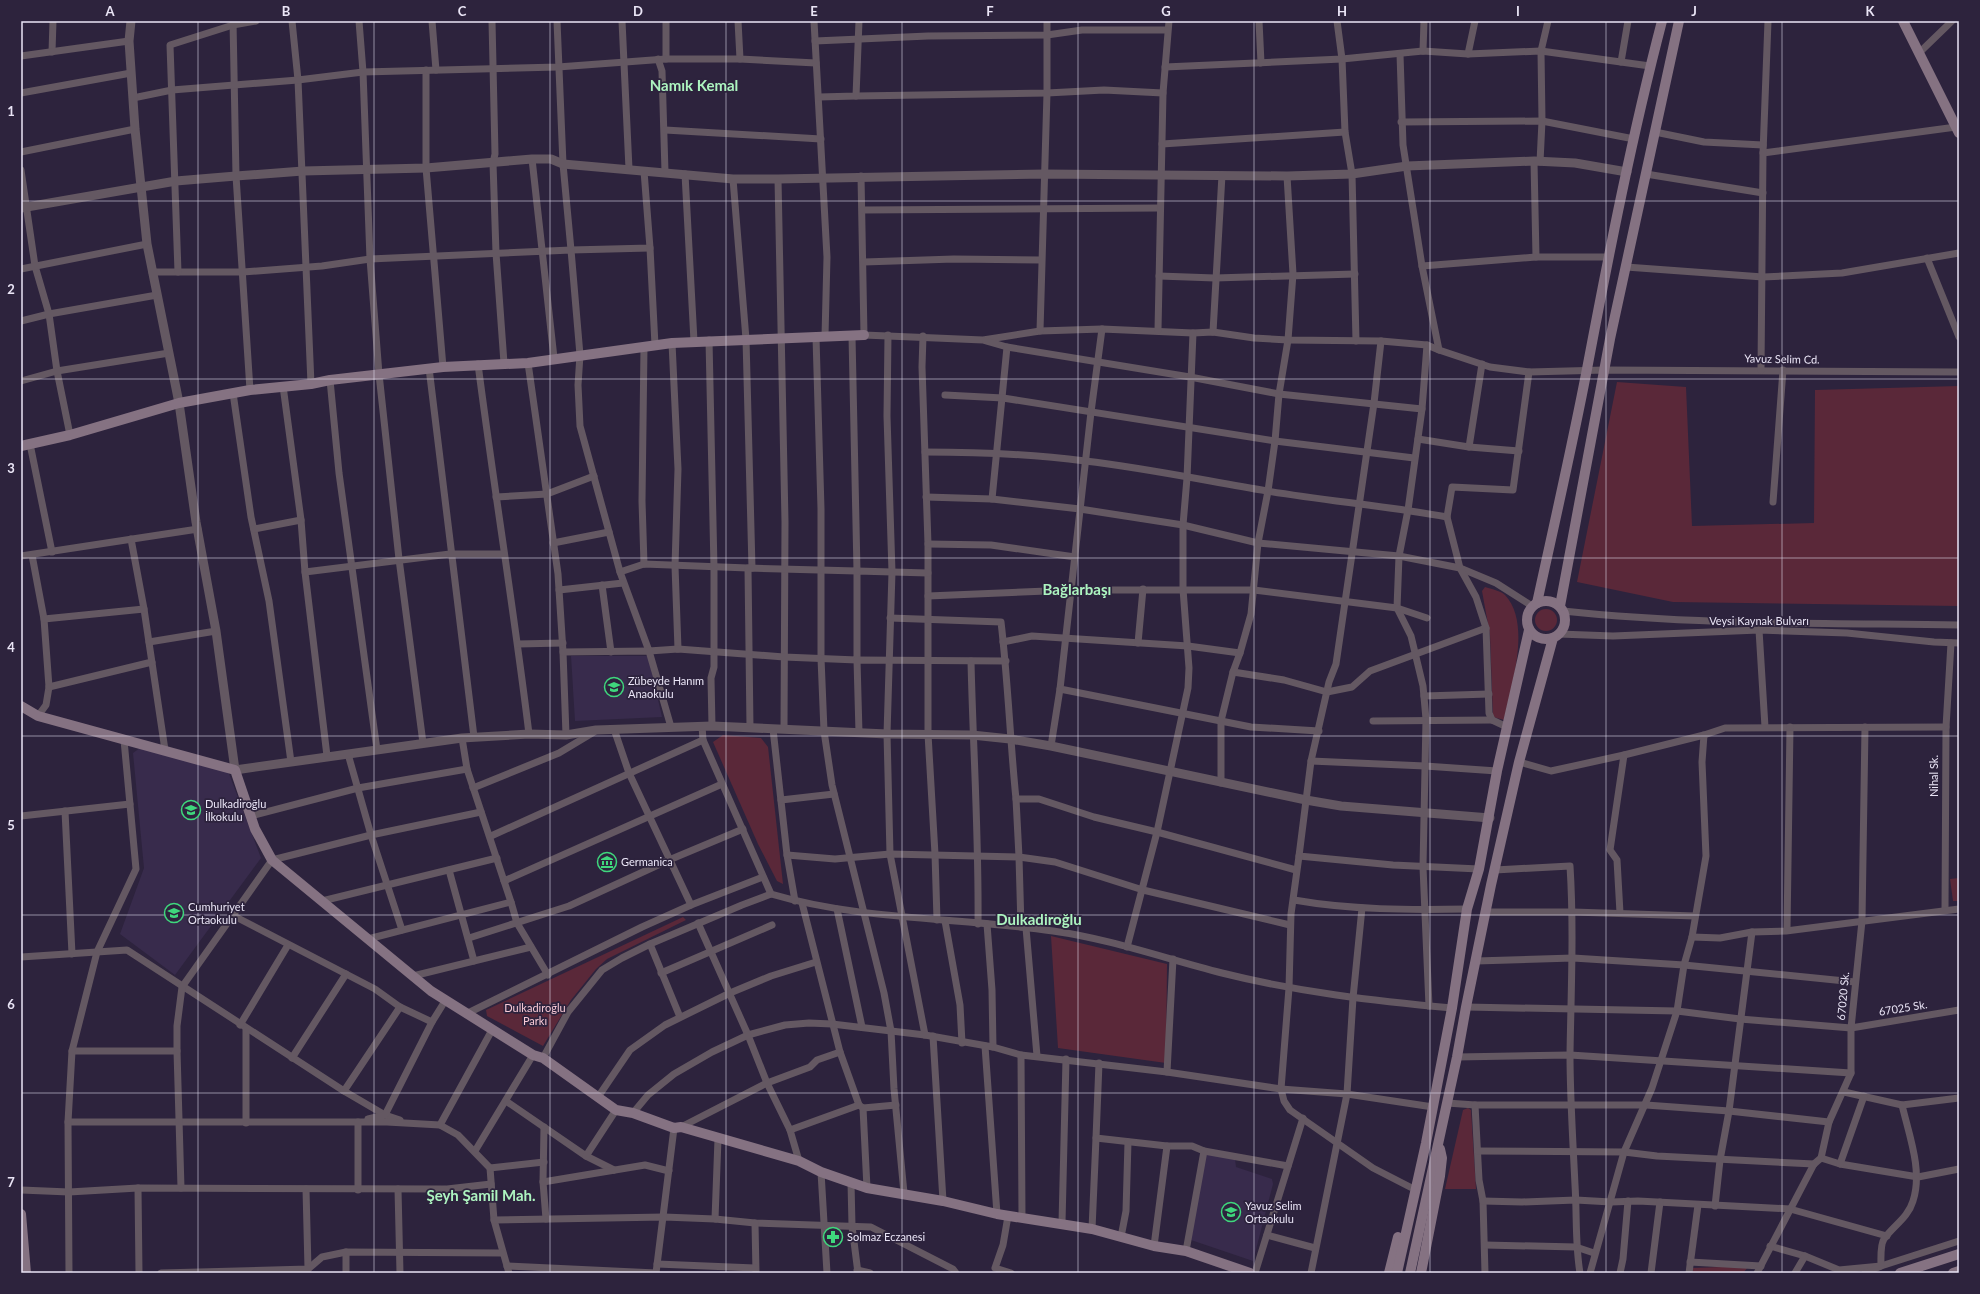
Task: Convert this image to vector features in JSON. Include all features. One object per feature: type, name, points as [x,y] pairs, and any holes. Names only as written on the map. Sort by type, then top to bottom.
[{"type":"main road","points":[[1397,1273],[1433,1107],[1452,1008],[1467,909],[1479,869],[1490,818],[1497,771],[1529,630],[1527,617],[1534,604],[1587,370],[1608,257],[1650,66],[1662,21]]},
{"type":"main road","points":[[1410,1273],[1457,1057],[1485,912],[1519,762],[1556,636],[1565,623],[1562,608],[1610,339],[1679,21]]},
{"type":"main road","points":[[1903,21],[1920,52],[1958,130]]},
{"type":"main road","points":[[24,446],[70,435],[179,403],[250,390],[311,384],[330,380],[429,368],[478,364],[528,363],[554,358],[694,341],[864,335]]},
{"type":"main road","points":[[1534,604],[1549,601],[1562,608]]},
{"type":"main road","points":[[1529,630],[1540,638],[1556,636]]},
{"type":"main road","points":[[21,706],[38,716],[235,770],[255,829],[272,860],[445,1001],[538,1056],[616,1110],[633,1113],[677,1128],[799,1161],[821,1172],[867,1188],[904,1193],[997,1214],[1062,1223],[1092,1229],[1154,1246],[1186,1251],[1231,1270],[1250,1273]]},
{"type":"main road","points":[[1389,1273],[1416,1162],[1426,1143]]},
{"type":"main road","points":[[1421,1273],[1440,1176],[1442,1158],[1439,1143]]},
{"type":"main road","points":[[21,1214],[26,1273]]},
{"type":"main road","points":[[1900,1273],[1959,1254]]},
{"type":"main road","points":[[1953,1273],[1959,1271]]},
{"type":"street","points":[[52,52],[53,21]]},
{"type":"street","points":[[131,21],[129,41],[135,129],[147,244],[179,403],[198,529],[216,631],[235,770],[462,738],[528,734],[566,735],[596,730],[614,729],[712,726],[887,734],[972,735],[1010,739],[1051,746],[1222,783],[1341,806],[1490,818]]},
{"type":"street","points":[[178,272],[176,181],[170,45],[233,23],[256,21]]},
{"type":"street","points":[[292,21],[298,80],[303,171],[311,384]]},
{"type":"street","points":[[359,21],[363,72],[370,259],[379,374],[399,559],[423,743]]},
{"type":"street","points":[[432,21],[436,70]]},
{"type":"street","points":[[492,21],[495,154],[493,163],[496,253],[504,363]]},
{"type":"street","points":[[557,21],[563,164],[580,355],[578,385],[580,426],[623,583],[649,651],[671,727]]},
{"type":"street","points":[[622,21],[628,169]]},
{"type":"street","points":[[666,21],[666,58]]},
{"type":"street","points":[[738,21],[740,59]]},
{"type":"street","points":[[814,21],[827,256],[821,336],[821,658],[824,731],[834,794],[884,993],[891,1031],[904,1193]]},
{"type":"street","points":[[856,96],[857,40],[859,21]]},
{"type":"street","points":[[1040,331],[1047,93],[1047,21]]},
{"type":"street","points":[[1158,330],[1160,175],[1164,67],[1168,21]]},
{"type":"street","points":[[1259,21],[1261,63]]},
{"type":"street","points":[[1337,21],[1342,59],[1345,132],[1352,174],[1356,341]]},
{"type":"street","points":[[1423,51],[1424,21]]},
{"type":"street","points":[[1468,54],[1475,21]]},
{"type":"street","points":[[1536,257],[1537,162],[1542,121],[1541,51],[1548,21]]},
{"type":"street","points":[[1621,62],[1628,21]]},
{"type":"street","points":[[1761,370],[1763,153],[1768,21]]},
{"type":"street","points":[[1920,52],[1952,21]]},
{"type":"street","points":[[233,23],[236,176],[250,390]]},
{"type":"street","points":[[815,41],[928,36],[1047,35],[1082,30],[1167,30]]},
{"type":"street","points":[[21,56],[129,41]]},
{"type":"street","points":[[1164,67],[1342,59],[1423,51],[1468,54],[1541,51],[1650,66]]},
{"type":"street","points":[[1400,54],[1401,122],[1403,144],[1422,266],[1439,350]]},
{"type":"street","points":[[133,98],[172,90],[298,80],[363,72],[558,67],[666,58],[740,59],[816,63]]},
{"type":"street","points":[[658,59],[662,71],[665,130],[665,172]]},
{"type":"street","points":[[426,70],[426,168],[443,367]]},
{"type":"street","points":[[21,93],[131,73]]},
{"type":"street","points":[[818,97],[1047,93],[1104,90],[1163,93]]},
{"type":"street","points":[[1401,122],[1542,121],[1634,139]]},
{"type":"street","points":[[21,152],[135,129]]},
{"type":"street","points":[[665,130],[821,139]]},
{"type":"street","points":[[1763,153],[1958,130]]},
{"type":"street","points":[[1162,144],[1345,132]]},
{"type":"street","points":[[1655,132],[1704,142],[1764,145]]},
{"type":"street","points":[[532,159],[540,250],[554,358]]},
{"type":"street","points":[[24,207],[176,181],[303,171],[426,168],[532,159],[551,159],[563,164],[732,179],[1044,174],[1287,176],[1352,174],[1407,166],[1537,162],[1575,162],[1627,172]]},
{"type":"street","points":[[21,170],[24,207],[35,266],[49,314],[57,371],[70,435]]},
{"type":"street","points":[[644,170],[655,345]]},
{"type":"street","points":[[685,174],[694,341]]},
{"type":"street","points":[[1646,174],[1763,193]]},
{"type":"street","points":[[1213,332],[1222,175]]},
{"type":"street","points":[[861,176],[864,262],[864,335],[924,336],[983,340],[1007,347],[1190,377],[1279,394],[1422,409]]},
{"type":"street","points":[[1222,783],[1222,721],[1233,672],[1251,614],[1258,543],[1268,492],[1275,441],[1279,394],[1288,340],[1293,274],[1287,176]]},
{"type":"street","points":[[732,179],[746,339],[750,568],[748,655],[750,728]]},
{"type":"street","points":[[778,179],[785,569],[784,729]]},
{"type":"street","points":[[863,210],[1160,208]]},
{"type":"street","points":[[21,269],[147,244]]},
{"type":"street","points":[[152,272],[243,272],[322,266],[370,259],[434,257],[540,250],[650,248]]},
{"type":"street","points":[[1626,267],[1763,277],[1842,273],[1959,253]]},
{"type":"street","points":[[1422,266],[1536,257],[1608,257]]},
{"type":"street","points":[[1927,258],[1959,337]]},
{"type":"street","points":[[864,262],[954,259],[1041,260]]},
{"type":"street","points":[[1159,276],[1215,278],[1293,274],[1354,274]]},
{"type":"street","points":[[21,321],[49,314],[157,295]]},
{"type":"street","points":[[1051,746],[1067,638],[1080,509],[1102,329]]},
{"type":"street","name":"Yavuz Selim Cd.","points":[[983,340],[1040,331],[1102,329],[1158,330],[1193,333],[1213,332],[1254,338],[1288,340],[1381,341],[1427,345],[1482,364],[1529,372],[1587,370],[1959,372]]},
{"type":"street","points":[[1127,947],[1157,832],[1188,688],[1188,646],[1183,589],[1183,525],[1187,478],[1193,333]]},
{"type":"street","points":[[888,335],[887,416],[892,572],[887,734],[890,854],[925,1035]]},
{"type":"street","points":[[852,336],[859,733]]},
{"type":"street","points":[[924,336],[922,367],[928,544],[928,734],[937,920]]},
{"type":"street","points":[[708,340],[714,568],[714,667],[711,678],[712,726]]},
{"type":"street","points":[[1381,341],[1374,403],[1346,602],[1336,664],[1326,692],[1319,731],[1311,760],[1296,870],[1294,900],[1290,925],[1289,988],[1281,1089],[1284,1101],[1290,1110],[1373,1168],[1410,1187]]},
{"type":"street","points":[[672,343],[678,469],[675,566],[678,649]]},
{"type":"street","points":[[1427,345],[1422,409],[1408,510],[1399,556],[1397,608],[1411,636],[1424,696],[1426,719],[1424,867],[1429,1006]]},
{"type":"street","points":[[644,347],[642,501],[644,564]]},
{"type":"street","points":[[992,498],[1007,347]]},
{"type":"street","points":[[21,381],[57,371],[169,353]]},
{"type":"street","points":[[528,363],[554,543],[559,590],[563,643],[566,735]]},
{"type":"street","points":[[478,364],[518,644],[528,734]]},
{"type":"street","points":[[1469,447],[1482,364]]},
{"type":"street","points":[[429,368],[450,554],[474,737]]},
{"type":"street","points":[[1773,502],[1783,370]]},
{"type":"street","points":[[1492,720],[1489,712],[1486,628],[1476,597],[1460,568],[1447,517],[1452,487],[1513,490],[1529,372]]},
{"type":"street","points":[[330,380],[339,473],[377,750]]},
{"type":"street","points":[[283,386],[301,520],[305,572],[327,756]]},
{"type":"street","points":[[233,393],[254,529],[269,601],[291,762]]},
{"type":"street","points":[[945,395],[1002,398],[1189,426],[1275,441],[1414,458]]},
{"type":"street","points":[[1418,439],[1469,447],[1519,451]]},
{"type":"street","points":[[24,446],[52,552]]},
{"type":"street","points":[[925,452],[996,452],[1086,461],[1268,492],[1359,506],[1408,510],[1447,517]]},
{"type":"street","points":[[496,498],[546,494],[594,476]]},
{"type":"street","points":[[926,497],[992,498],[1080,509],[1183,525],[1258,543],[1352,553],[1399,556],[1460,568],[1496,583],[1534,604]]},
{"type":"street","points":[[254,529],[301,520]]},
{"type":"street","points":[[21,556],[198,529]]},
{"type":"street","points":[[554,543],[609,532]]},
{"type":"street","points":[[132,539],[165,750]]},
{"type":"street","points":[[928,544],[991,545],[1075,557]]},
{"type":"street","points":[[305,572],[399,559],[450,554],[504,554]]},
{"type":"street","points":[[32,555],[44,618],[49,687],[46,705],[38,716]]},
{"type":"street","points":[[620,572],[644,564],[714,568],[821,569],[928,573]]},
{"type":"street","points":[[559,590],[623,583]]},
{"type":"street","points":[[602,585],[611,652]]},
{"type":"street","points":[[1138,643],[1143,589]]},
{"type":"street","points":[[928,596],[1072,590],[1254,590],[1397,608],[1427,618]]},
{"type":"street","name":"Veysi Kaynak Bulvarı","points":[[1562,608],[1597,615],[1758,623],[1959,625]]},
{"type":"street","points":[[44,618],[144,609]]},
{"type":"street","points":[[890,618],[1001,622],[1006,661],[1010,739],[1016,798],[1024,927],[1037,1056]]},
{"type":"street","points":[[1233,672],[1284,680],[1326,692],[1352,687],[1370,671],[1486,628]]},
{"type":"street","points":[[1759,630],[1765,727]]},
{"type":"street","name":"Veysi Kaynak Bulvarı","points":[[1556,636],[1613,636],[1759,630],[1847,633],[1959,643]]},
{"type":"street","points":[[149,642],[216,631]]},
{"type":"street","points":[[1003,642],[1032,636],[1188,646],[1240,653]]},
{"type":"street","name":"Nihal Sk.","points":[[1945,910],[1946,727],[1951,642]]},
{"type":"street","points":[[518,644],[563,643]]},
{"type":"street","points":[[563,652],[611,652],[678,649],[748,655],[857,660],[928,662],[1006,661]]},
{"type":"street","points":[[971,661],[972,735],[979,856],[978,924]]},
{"type":"street","points":[[49,687],[152,662]]},
{"type":"street","points":[[1060,688],[1252,728],[1319,731]]},
{"type":"street","points":[[1424,696],[1489,694]]},
{"type":"street","points":[[1373,721],[1426,719],[1492,720],[1507,727]]},
{"type":"street","points":[[702,726],[702,740],[771,894]]},
{"type":"street","points":[[1787,930],[1790,727]]},
{"type":"street","name":"67020 Sk.","points":[[1851,1073],[1851,1028],[1862,921],[1865,727]]},
{"type":"street","points":[[1519,762],[1551,771],[1624,755],[1704,735],[1725,728],[1946,727]]},
{"type":"street","points":[[614,729],[629,774],[651,817],[669,860],[691,905]]},
{"type":"street","points":[[773,729],[787,855],[798,902],[840,1052],[861,1107],[867,1188]]},
{"type":"street","points":[[473,788],[559,753],[596,730]]},
{"type":"street","points":[[1590,1273],[1594,1254],[1611,1202],[1624,1152],[1646,1105],[1662,1060],[1677,1010],[1684,965],[1692,937],[1706,856],[1702,762],[1704,735]]},
{"type":"street","points":[[462,738],[467,769],[481,812],[491,836],[517,923],[548,975]]},
{"type":"street","points":[[69,1273],[68,1122],[72,1051],[97,952],[136,869],[124,740]]},
{"type":"street","points":[[491,836],[702,740]]},
{"type":"street","points":[[348,754],[371,835],[389,884],[402,930]]},
{"type":"street","points":[[1620,913],[1617,860],[1610,850],[1624,755]]},
{"type":"street","points":[[1311,760],[1497,771]]},
{"type":"street","points":[[251,816],[358,788],[467,769]]},
{"type":"street","points":[[504,881],[651,817],[722,784]]},
{"type":"street","points":[[781,800],[834,794]]},
{"type":"street","points":[[1016,798],[1039,799],[1094,817],[1157,832],[1296,870]]},
{"type":"street","points":[[21,816],[130,804]]},
{"type":"street","points":[[65,811],[72,954]]},
{"type":"street","points":[[181,1188],[178,1123],[177,1026],[182,987],[272,860],[371,835],[481,812]]},
{"type":"street","points":[[469,938],[569,906],[669,860],[743,829]]},
{"type":"street","points":[[787,855],[850,859],[890,854],[935,854],[1019,857],[1055,862],[1143,890],[1290,925]]},
{"type":"street","points":[[1299,856],[1424,867],[1479,869]]},
{"type":"street","points":[[322,900],[497,858]]},
{"type":"street","points":[[1495,870],[1570,866],[1573,912],[1570,1055],[1571,1105],[1576,1200],[1576,1247],[1580,1273]]},
{"type":"street","points":[[449,870],[463,915],[474,961]]},
{"type":"street","points":[[466,1014],[691,905],[763,877]]},
{"type":"street","points":[[475,1152],[506,1101],[568,1012],[602,970],[650,944],[771,894],[798,902],[864,913],[1055,931],[1127,947],[1289,988],[1353,998],[1452,1008]]},
{"type":"street","points":[[1294,900],[1325,905],[1362,908],[1426,910],[1467,909]]},
{"type":"street","points":[[368,939],[511,902]]},
{"type":"street","points":[[1311,1273],[1347,1094],[1353,998],[1362,908]]},
{"type":"street","points":[[837,909],[862,1027]]},
{"type":"street","points":[[1692,937],[1720,938],[1752,932],[1787,930],[1959,909]]},
{"type":"street","points":[[1485,912],[1573,912],[1695,916]]},
{"type":"street","points":[[232,916],[375,989],[400,1007],[432,1022]]},
{"type":"street","points":[[945,921],[960,1005],[962,1042]]},
{"type":"street","points":[[698,924],[790,1130],[799,1161]]},
{"type":"street","points":[[986,924],[992,990],[989,1046],[997,1214]]},
{"type":"street","points":[[661,973],[772,925]]},
{"type":"street","points":[[1715,1206],[1720,1160],[1752,932]]},
{"type":"street","points":[[650,944],[680,1017]]},
{"type":"street","points":[[246,1122],[243,1027],[288,945]]},
{"type":"street","points":[[413,976],[531,947]]},
{"type":"street","points":[[21,957],[127,950],[243,1027],[344,1091],[384,1114],[410,1123]]},
{"type":"street","points":[[1476,961],[1573,958],[1684,965],[1855,982]]},
{"type":"street","points":[[1167,1072],[1173,959]]},
{"type":"street","points":[[598,1098],[630,1050],[665,1025],[730,993],[771,976],[816,962]]},
{"type":"street","points":[[292,1058],[346,974]]},
{"type":"street","points":[[358,1122],[384,1114],[432,1022],[445,1001]]},
{"type":"street","points":[[344,1091],[400,1007]]},
{"type":"street","name":"67025 Sk.","points":[[1466,1007],[1677,1010],[1740,1019],[1851,1028],[1959,1010]]},
{"type":"street","points":[[633,1113],[648,1095],[674,1074],[712,1052],[748,1035],[785,1025],[809,1023],[862,1027],[933,1036],[989,1046],[1021,1055],[1099,1063],[1281,1089],[1347,1094],[1433,1107]]},
{"type":"street","points":[[440,1125],[492,1030]]},
{"type":"street","points":[[933,1036],[943,1201]]},
{"type":"street","points":[[72,1051],[177,1051]]},
{"type":"street","points":[[68,1122],[358,1122],[440,1125],[458,1135],[490,1168],[494,1220],[508,1270],[656,1273],[669,1171],[677,1128],[768,1083],[810,1067],[817,1060],[840,1052]]},
{"type":"street","points":[[1021,1055],[1022,1218]]},
{"type":"street","points":[[1457,1057],[1570,1055],[1734,1064],[1851,1073],[1844,1092],[1829,1122],[1821,1158],[1814,1164],[1757,1271],[1690,1262]]},
{"type":"street","points":[[1062,1223],[1066,1059]]},
{"type":"street","points":[[1092,1229],[1099,1063]]},
{"type":"street","points":[[1844,1092],[1902,1105],[1959,1098]]},
{"type":"street","points":[[1840,1164],[1864,1096]]},
{"type":"street","points":[[506,1101],[586,1156],[614,1170]]},
{"type":"street","points":[[1447,1103],[1475,1105],[1646,1105],[1728,1111],[1829,1122]]},
{"type":"street","points":[[790,1130],[861,1107],[896,1105]]},
{"type":"street","points":[[1475,1105],[1479,1180],[1483,1201],[1485,1273]]},
{"type":"street","points":[[1881,1266],[1883,1240],[1894,1226],[1903,1220],[1913,1202],[1918,1177],[1902,1105]]},
{"type":"street","points":[[586,1156],[616,1110]]},
{"type":"street","points":[[1255,1273],[1303,1118]]},
{"type":"street","points":[[358,1122],[358,1190]]},
{"type":"street","points":[[544,1127],[543,1182],[546,1219]]},
{"type":"street","points":[[1096,1138],[1167,1146],[1192,1146],[1204,1152],[1288,1166]]},
{"type":"street","points":[[714,1219],[718,1139]]},
{"type":"street","points":[[1121,1237],[1126,1211],[1128,1142]]},
{"type":"street","points":[[1154,1246],[1167,1146]]},
{"type":"street","points":[[1478,1151],[1624,1152],[1657,1156],[1720,1160],[1814,1164]]},
{"type":"street","points":[[1186,1251],[1204,1152]]},
{"type":"street","points":[[1821,1158],[1840,1164],[1918,1177],[1959,1169]]},
{"type":"street","points":[[490,1168],[544,1162]]},
{"type":"street","points":[[543,1182],[645,1165],[669,1171]]},
{"type":"street","points":[[821,1172],[823,1226],[827,1273]]},
{"type":"street","points":[[851,1182],[852,1226],[858,1271],[870,1273]]},
{"type":"street","points":[[21,1190],[69,1192],[138,1188],[358,1190],[447,1189],[491,1184]]},
{"type":"street","points":[[138,1188],[139,1273]]},
{"type":"street","points":[[306,1189],[308,1269]]},
{"type":"street","points":[[398,1189],[400,1273]]},
{"type":"street","points":[[1483,1201],[1628,1201],[1790,1209],[1887,1236]]},
{"type":"street","points":[[1620,1273],[1623,1259],[1628,1201]]},
{"type":"street","points":[[1651,1273],[1660,1202]]},
{"type":"street","points":[[1689,1273],[1698,1205]]},
{"type":"street","points":[[1008,1216],[1003,1245],[995,1268],[1010,1273]]},
{"type":"street","points":[[494,1220],[664,1217],[714,1219],[756,1224],[871,1227],[953,1269],[956,1273]]},
{"type":"street","points":[[657,1264],[755,1270],[756,1224]]},
{"type":"street","points":[[1268,1235],[1315,1248]]},
{"type":"street","points":[[1865,1273],[1881,1266],[1959,1241]]},
{"type":"street","points":[[1485,1245],[1576,1247],[1594,1254]]},
{"type":"street","points":[[1770,1246],[1805,1256],[1839,1270],[1881,1266]]},
{"type":"street","points":[[161,1273],[308,1269],[322,1257],[346,1252],[502,1253]]},
{"type":"street","points":[[346,1252],[346,1273]]},
{"type":"street","points":[[1795,1273],[1805,1256]]},
{"type":"shaded area","name":"Zübeyde Hanım Anaokulu","points":[[571,656],[648,656],[662,717],[575,721]]},
{"type":"shaded area","points":[[140,748],[228,771],[261,858],[175,975],[120,934],[144,868],[133,753]]},
{"type":"shaded area","name":"Yavuz Selim Ortaokulu","points":[[1205,1153],[1235,1159],[1236,1167],[1272,1179],[1273,1184],[1253,1261],[1191,1240]]},
{"type":"green space","points":[[1617,382],[1686,387],[1692,526],[1814,523],[1815,390],[1959,386],[1959,606],[1673,602],[1577,582]]},
{"type":"green space","points":[[1485,587],[1505,595],[1513,607],[1517,622],[1518,638],[1515,673],[1504,720],[1493,717],[1490,635],[1482,591]]},
{"type":"green space","points":[[1546,609],[1554,612],[1557,620],[1554,628],[1546,631],[1538,628],[1535,620],[1538,612]]},
{"type":"green space","points":[[723,735],[761,738],[768,747],[783,884],[777,881],[758,844],[713,742]]},
{"type":"green space","points":[[1959,878],[1959,901],[1953,901],[1950,879]]},
{"type":"green space","name":"Dulkadiroğlu Parkı","points":[[683,917],[686,920],[607,959],[596,969],[571,1000],[543,1046],[487,1016],[486,1010]]},
{"type":"green space","points":[[1051,936],[1167,964],[1166,1063],[1058,1048]]},
{"type":"green space","points":[[1468,1108],[1471,1110],[1476,1189],[1445,1189],[1463,1110]]},
{"type":"green space","points":[[1749,1266],[1743,1273],[1693,1273],[1693,1268]]},
{"type":"place","name":"Zübeyde Hanım Anaokulu","points":[[614,687]]},
{"type":"place","name":"Dulkadiroğlu İlkokulu","points":[[191,810]]},
{"type":"place","name":"Germanica","points":[[607,862]]},
{"type":"place","name":"Cumhuriyet Ortaokulu","points":[[174,913]]},
{"type":"place","name":"Yavuz Selim Ortaokulu","points":[[1231,1212]]},
{"type":"place","name":"Solmaz Eczanesi","points":[[833,1237]]},
{"type":"district","name":"Namık Kemal","points":[[694,86]]},
{"type":"district","name":"Bağlarbaşı","points":[[1077,590]]},
{"type":"district","name":"Dulkadiroğlu","points":[[1039,920]]},
{"type":"district","name":"Şeyh Şamil Mah.","points":[[481,1196]]}]
